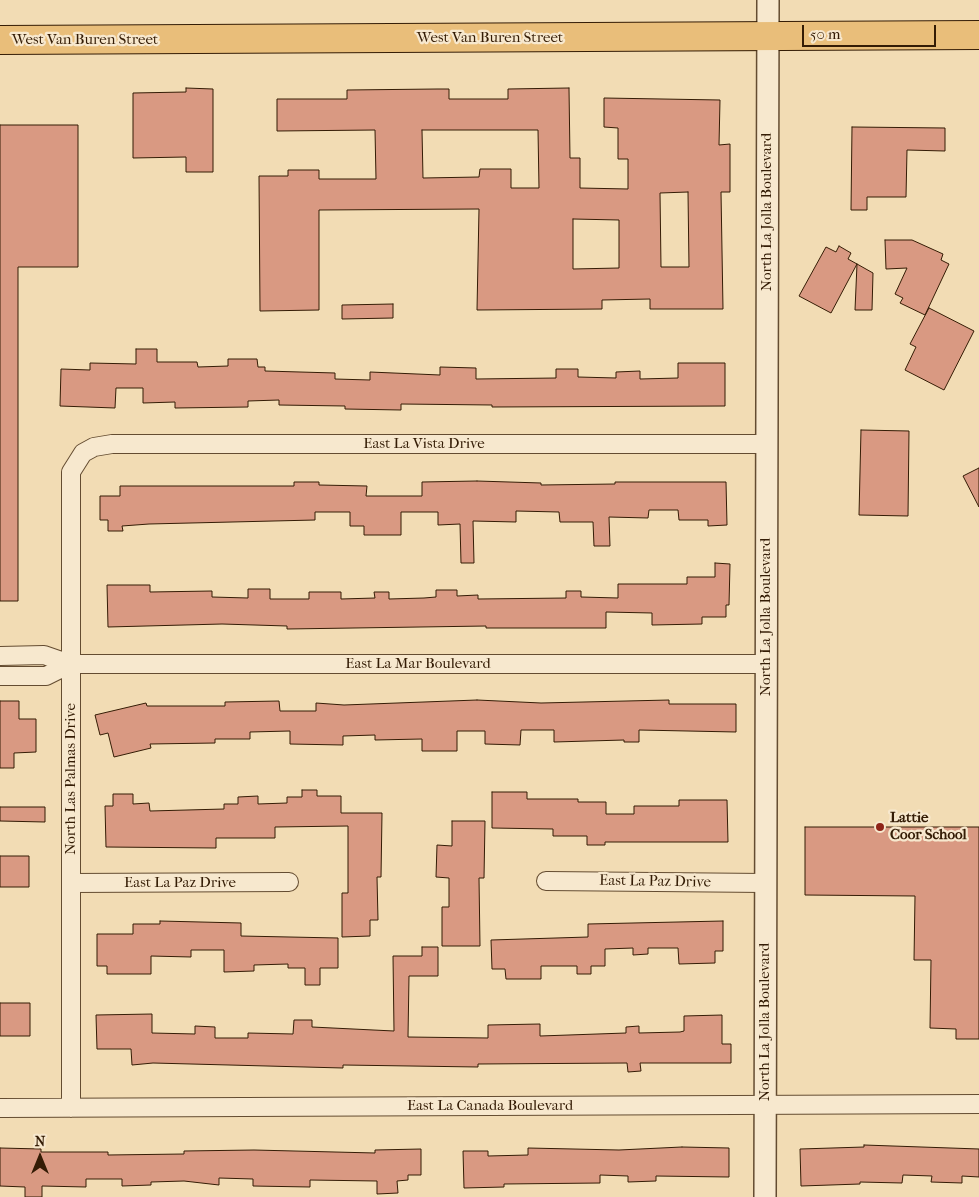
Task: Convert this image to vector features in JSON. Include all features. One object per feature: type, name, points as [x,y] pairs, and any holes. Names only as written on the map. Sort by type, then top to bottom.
[{"type":"main road","name":"West Van Buren Street","points":[[0,40],[979,35]]},
{"type":"street","name":"North La Jolla Boulevard","points":[[765,1197],[768,0]]},
{"type":"street","name":"East La Vista Drive","points":[[83,453],[94,447],[112,444],[767,444]]},
{"type":"street","name":"North Las Palmas Drive","points":[[71,1108],[71,472],[83,453]]},
{"type":"street","name":"East La Mar Boulevard","points":[[0,656],[44,655],[70,664],[766,664]]},
{"type":"street","name":"East La Mar Boulevard","points":[[0,676],[46,676],[70,664]]},
{"type":"street","name":"East La Paz Drive","points":[[546,881],[765,883]]},
{"type":"street","name":"East La Paz Drive","points":[[72,883],[289,882]]},
{"type":"street","name":"East La Canada Boulevard","points":[[0,1108],[979,1104]]},
{"type":"building","points":[[186,88],[213,89],[213,172],[186,172],[186,157],[133,158],[133,93],[186,92]]},
{"type":"building","points":[[569,88],[570,158],[580,158],[580,188],[628,189],[628,159],[618,159],[618,128],[604,127],[604,98],[720,100],[719,145],[730,144],[730,192],[721,192],[723,309],[650,309],[650,299],[602,300],[602,309],[477,310],[479,209],[319,210],[319,310],[260,311],[259,176],[288,176],[288,170],[319,170],[319,179],[376,179],[375,130],[277,131],[277,99],[347,99],[347,90],[449,89],[449,99],[508,99],[508,89]],"holes":[[[422,130],[538,130],[539,188],[511,188],[511,169],[480,169],[479,177],[423,178]],[[688,192],[689,267],[661,267],[660,193]],[[573,219],[619,220],[619,268],[573,269]]]},
{"type":"building","points":[[0,125],[78,125],[78,267],[18,267],[18,601],[0,601]]},
{"type":"building","points":[[852,127],[945,128],[945,151],[907,150],[906,197],[867,197],[867,210],[851,210]]},
{"type":"building","points":[[885,240],[912,240],[943,254],[941,260],[949,264],[925,315],[900,303],[903,298],[895,294],[907,268],[886,269]]},
{"type":"building","points":[[839,246],[851,253],[848,259],[857,264],[831,313],[799,296],[826,247],[836,252]]},
{"type":"building","points":[[857,264],[873,273],[872,310],[855,310]]},
{"type":"building","points":[[393,304],[393,318],[342,319],[342,305]]},
{"type":"building","points":[[929,308],[974,331],[944,390],[905,370],[916,347],[910,344]]},
{"type":"building","points":[[136,349],[157,349],[157,362],[197,362],[198,367],[228,366],[228,359],[257,359],[258,367],[265,367],[265,371],[335,373],[335,379],[370,380],[370,372],[440,375],[440,367],[476,368],[476,379],[556,378],[556,369],[578,369],[578,377],[616,378],[616,372],[640,371],[640,379],[678,378],[678,363],[725,363],[725,406],[492,407],[492,405],[401,404],[401,410],[345,409],[345,406],[279,405],[279,400],[248,401],[248,407],[175,408],[175,402],[143,403],[143,388],[116,388],[115,408],[60,406],[61,369],[90,370],[90,363],[136,364]]},
{"type":"building","points":[[861,430],[909,431],[908,516],[859,515]]},
{"type":"building","points":[[979,468],[979,507],[963,476]]},
{"type":"building","points":[[294,482],[319,482],[319,485],[367,486],[366,496],[422,496],[422,482],[541,483],[541,485],[615,484],[615,482],[726,482],[727,525],[708,526],[708,520],[679,520],[678,510],[649,510],[648,518],[609,517],[610,546],[594,546],[593,522],[560,522],[559,512],[516,511],[516,522],[473,521],[474,563],[461,563],[460,524],[438,525],[438,512],[401,512],[401,535],[364,535],[364,526],[350,526],[350,512],[315,512],[315,520],[122,526],[123,531],[108,531],[108,520],[100,520],[100,496],[120,496],[120,486],[294,486]]},
{"type":"building","points":[[715,563],[730,564],[729,605],[726,605],[726,617],[702,617],[702,624],[652,625],[652,613],[606,612],[606,628],[486,628],[486,626],[287,629],[287,626],[222,624],[108,627],[107,585],[150,585],[150,592],[212,591],[212,597],[248,598],[248,589],[270,589],[270,599],[309,599],[309,592],[341,592],[341,599],[375,598],[374,592],[389,592],[389,599],[424,598],[436,597],[436,590],[457,590],[457,596],[478,595],[478,599],[566,598],[566,591],[581,591],[581,597],[618,598],[618,584],[687,584],[687,577],[715,577]]},
{"type":"building","points":[[477,700],[541,703],[669,700],[669,704],[736,704],[736,732],[639,730],[639,742],[624,742],[624,740],[554,742],[554,730],[521,730],[520,745],[485,744],[485,731],[457,731],[457,751],[422,751],[422,739],[375,740],[375,735],[343,736],[343,745],[290,744],[290,731],[250,732],[250,739],[215,739],[215,743],[150,744],[151,748],[114,757],[108,733],[100,735],[95,715],[146,703],[147,706],[225,706],[225,702],[279,701],[280,711],[316,711],[316,703],[344,705]]},
{"type":"building","points":[[0,701],[19,701],[19,719],[36,719],[36,752],[14,753],[14,768],[0,768]]},
{"type":"building","points":[[302,790],[317,790],[317,796],[341,796],[341,813],[382,813],[381,877],[377,877],[378,920],[370,920],[370,936],[342,937],[342,893],[348,893],[348,826],[275,827],[275,838],[216,838],[216,848],[106,847],[105,806],[113,806],[113,794],[133,794],[133,804],[149,803],[150,811],[224,809],[224,804],[238,804],[238,797],[258,796],[258,804],[287,803],[287,797],[302,797]]},
{"type":"building","points":[[492,792],[527,792],[527,799],[578,799],[578,802],[606,802],[606,814],[634,814],[634,806],[679,806],[679,800],[727,800],[728,842],[605,842],[605,845],[587,845],[587,836],[553,836],[553,829],[492,828]]},
{"type":"building","points":[[0,807],[45,807],[45,822],[0,821]]},
{"type":"building","points":[[452,821],[485,821],[484,878],[479,878],[480,946],[442,946],[442,907],[449,907],[449,878],[436,877],[437,845],[452,846]]},
{"type":"building","points":[[805,827],[979,827],[979,1039],[956,1039],[956,1029],[930,1028],[931,960],[914,960],[915,896],[805,895]]},
{"type":"building","points":[[0,856],[29,856],[29,887],[0,887]]},
{"type":"building","points":[[160,921],[241,923],[241,936],[338,938],[338,968],[320,968],[320,985],[305,985],[305,968],[288,968],[288,964],[254,965],[254,971],[224,972],[224,950],[191,950],[191,957],[151,956],[151,974],[107,974],[107,966],[97,966],[97,934],[133,934],[133,924],[160,924]]},
{"type":"building","points":[[723,921],[723,951],[715,951],[715,963],[679,964],[678,948],[648,948],[648,954],[633,955],[633,948],[605,949],[605,966],[591,966],[591,974],[577,974],[577,966],[541,966],[541,979],[506,979],[505,969],[492,969],[491,940],[588,937],[588,924]]},
{"type":"building","points":[[422,947],[438,947],[438,976],[409,976],[408,1037],[488,1038],[488,1025],[540,1024],[540,1036],[626,1033],[626,1027],[639,1026],[639,1033],[680,1032],[684,1031],[684,1016],[722,1015],[722,1044],[731,1044],[731,1063],[640,1063],[641,1071],[628,1072],[627,1063],[478,1064],[478,1067],[343,1065],[343,1068],[153,1063],[132,1065],[131,1049],[97,1049],[96,1015],[152,1014],[152,1033],[195,1034],[195,1026],[215,1027],[215,1038],[248,1038],[248,1033],[293,1034],[294,1020],[312,1020],[312,1027],[394,1031],[393,956],[422,956]]},
{"type":"building","points":[[0,1003],[30,1003],[30,1036],[0,1036]]},
{"type":"building","points":[[864,1145],[979,1149],[979,1177],[962,1176],[962,1183],[931,1182],[932,1176],[903,1175],[902,1183],[860,1182],[860,1184],[801,1186],[800,1149],[864,1147]]},
{"type":"building","points":[[682,1147],[729,1148],[729,1177],[656,1176],[656,1181],[628,1182],[628,1176],[600,1175],[600,1183],[504,1184],[504,1187],[464,1188],[463,1151],[488,1151],[488,1156],[528,1155],[528,1148],[619,1150]]},
{"type":"building","points":[[0,1148],[41,1149],[41,1152],[108,1152],[108,1155],[184,1154],[184,1151],[254,1150],[375,1153],[375,1150],[421,1149],[421,1175],[408,1175],[408,1180],[397,1181],[398,1193],[377,1194],[377,1181],[310,1180],[310,1187],[253,1186],[253,1179],[219,1178],[219,1185],[184,1181],[151,1182],[151,1185],[122,1186],[122,1179],[86,1179],[86,1187],[42,1186],[42,1197],[25,1197],[25,1187],[0,1186]]},
{"type":"place","name":"Lattie Coor School","points":[[880,827]]}]
